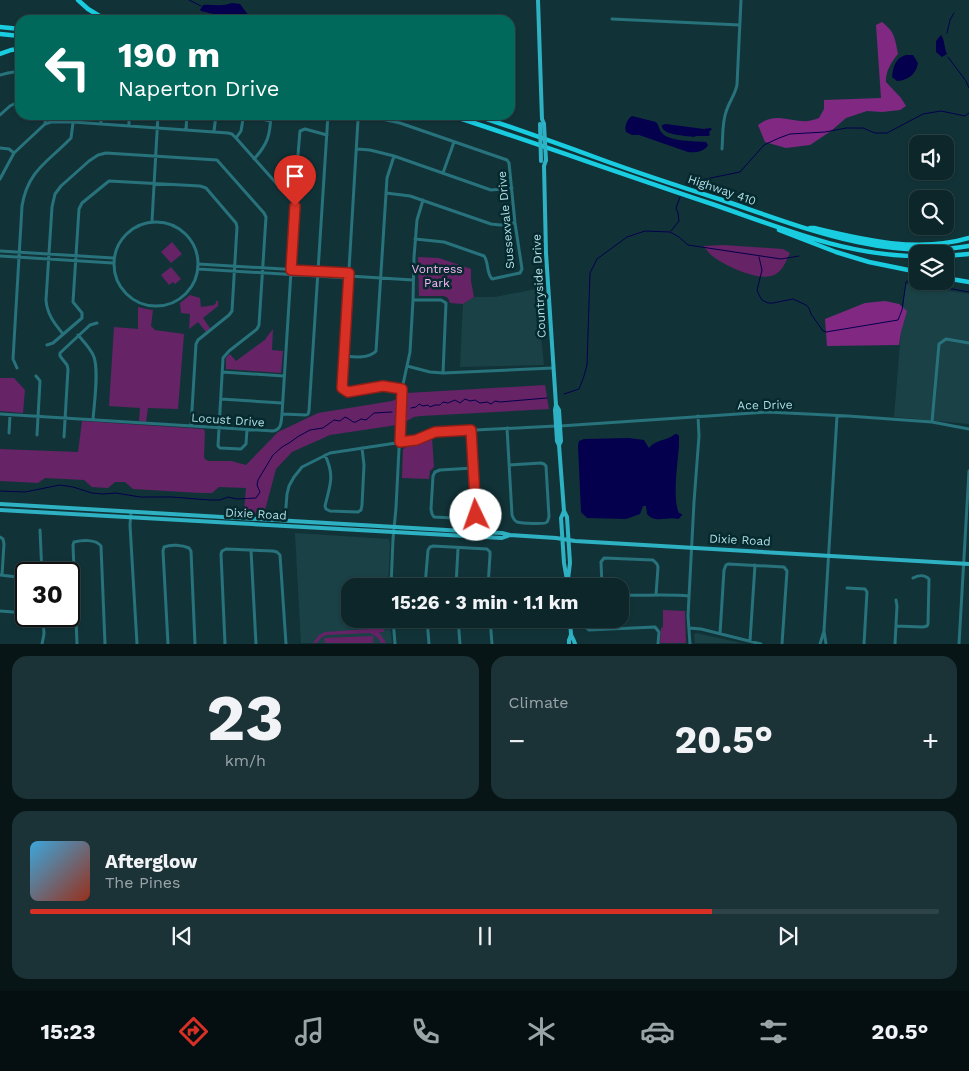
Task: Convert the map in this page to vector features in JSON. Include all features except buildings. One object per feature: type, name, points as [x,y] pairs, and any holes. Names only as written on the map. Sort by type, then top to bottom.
[{"type":"highway","points":[[78,0],[98,15]]},
{"type":"highway","points":[[0,27],[15,28]]},
{"type":"highway","points":[[0,34],[15,36]]},
{"type":"highway","points":[[0,54],[15,50]]},
{"type":"highway","name":"Highway 410","points":[[465,120],[772,226],[862,251],[909,256]]},
{"type":"highway","name":"Highway 410","points":[[491,120],[828,236],[892,248],[931,250],[969,246]]},
{"type":"highway","points":[[772,226],[836,252],[869,262],[909,270]]},
{"type":"highway","points":[[805,228],[814,228],[869,241],[894,244],[927,244],[969,238]]},
{"type":"highway","points":[[954,255],[969,254]]},
{"type":"highway","points":[[954,280],[969,282]]},
{"type":"main road","name":"Countryside Drive","points":[[538,0],[546,253],[556,406],[559,410],[558,426],[561,441],[559,446],[564,511],[567,517],[570,563],[568,578]]},
{"type":"main road","name":"Dixie Road","points":[[0,504],[502,533],[568,540],[966,564]]},
{"type":"main road","name":"Dixie Road","points":[[0,510],[502,538],[510,535]]},
{"type":"main road","name":"Countryside Drive","points":[[564,511],[561,518],[562,539],[568,578]]},
{"type":"main road","points":[[571,628],[575,644]]},
{"type":"main road","points":[[569,644],[571,635]]},
{"type":"street","points":[[722,149],[726,112],[737,85],[741,0]]},
{"type":"street","points":[[612,19],[740,24]]},
{"type":"street","points":[[0,75],[15,71]]},
{"type":"street","points":[[0,115],[15,104]]},
{"type":"street","points":[[45,120],[45,124]]},
{"type":"street","points":[[101,120],[101,124]]},
{"type":"street","points":[[129,120],[129,126]]},
{"type":"street","points":[[152,221],[158,120]]},
{"type":"street","points":[[186,130],[187,120]]},
{"type":"street","points":[[214,132],[215,120]]},
{"type":"street","points":[[236,138],[241,131],[243,120]]},
{"type":"street","points":[[254,159],[266,144],[270,131],[270,121],[266,120]]},
{"type":"street","points":[[282,414],[307,415],[309,412],[328,120]]},
{"type":"street","name":"Sussexvale Drive","points":[[358,120],[342,386],[346,392],[383,386],[402,389]]},
{"type":"street","name":"Sussexvale Drive","points":[[386,120],[507,160],[510,165],[522,272],[494,279],[489,276],[487,260],[484,256],[444,242],[415,239]]},
{"type":"street","points":[[0,177],[14,153],[45,124],[52,122],[214,132],[232,134],[290,198],[295,192],[300,131],[305,129],[327,135]]},
{"type":"street","points":[[17,368],[14,359],[24,197],[29,182],[38,169],[71,138],[73,122]]},
{"type":"street","points":[[443,173],[454,142]]},
{"type":"street","points":[[0,148],[9,149],[14,153]]},
{"type":"street","points":[[357,149],[394,156],[491,190],[512,188]]},
{"type":"street","points":[[63,334],[52,320],[47,309],[46,300],[52,203],[55,194],[61,186],[88,161],[102,154],[213,159],[220,162],[265,215],[258,326],[257,329],[224,356],[218,428],[219,447],[239,450],[243,448],[246,444],[247,430]]},
{"type":"street","points":[[344,356],[358,357],[370,355],[376,351],[387,178],[394,156]]},
{"type":"street","points":[[47,345],[53,343],[82,317],[82,313],[74,302],[79,211],[82,203],[109,181],[200,186],[206,188],[237,224],[238,228],[232,312],[198,340],[196,344],[191,426]]},
{"type":"street","points":[[386,193],[407,195],[491,224],[515,223]]},
{"type":"street","name":"Locust Drive","points":[[0,414],[275,431],[281,425],[291,275],[295,208],[290,198]]},
{"type":"street","points":[[391,578],[402,389],[410,352],[417,217],[423,200]]},
{"type":"street","points":[[152,221],[168,223],[184,232],[194,246],[198,264],[195,280],[184,295],[169,304],[156,306],[141,303],[127,294],[118,283],[113,263],[118,245],[126,233],[139,225],[152,221]]},
{"type":"street","points":[[0,251],[48,260],[113,258]]},
{"type":"street","points":[[0,256],[49,255],[113,263]]},
{"type":"street","points":[[198,264],[318,272],[349,276]]},
{"type":"street","points":[[198,269],[413,280]]},
{"type":"street","points":[[414,300],[441,300],[446,303],[443,373]]},
{"type":"street","points":[[64,437],[68,369],[59,354],[78,335],[90,325],[96,323]]},
{"type":"street","points":[[78,335],[90,349],[95,361],[96,378],[93,420]]},
{"type":"street","points":[[932,422],[939,344],[949,339],[969,343]]},
{"type":"street","points":[[407,366],[443,373],[553,368]]},
{"type":"street","points":[[222,372],[284,376]]},
{"type":"street","points":[[36,376],[40,381],[37,435]]},
{"type":"street","points":[[220,399],[282,404]]},
{"type":"street","name":"Ace Drive","points":[[285,520],[289,486],[302,467],[335,452],[416,440],[435,432],[767,412],[932,422],[969,429]]},
{"type":"street","points":[[9,433],[10,415]]},
{"type":"street","points":[[690,644],[689,596],[699,436],[698,416]]},
{"type":"street","points":[[826,644],[824,631],[837,416]]},
{"type":"street","points":[[507,428],[513,518],[518,522],[546,523],[548,518],[546,466],[541,463],[510,465]]},
{"type":"street","points":[[471,430],[476,513],[474,518],[434,516],[431,512],[433,476],[435,472],[473,468]]},
{"type":"street","points":[[325,455],[331,469],[332,478],[325,506],[326,509],[330,511],[358,512],[362,508],[363,495],[364,461],[362,448]]},
{"type":"street","points":[[959,644],[966,564],[969,471]]},
{"type":"street","points":[[131,512],[137,644]]},
{"type":"street","points":[[40,530],[41,562]]},
{"type":"street","points":[[0,538],[3,539],[4,544],[1,575],[15,577]]},
{"type":"street","points":[[73,562],[74,542],[99,543],[101,546],[105,644]]},
{"type":"street","points":[[168,644],[163,551],[164,547],[167,546],[185,546],[191,551],[195,644]]},
{"type":"street","points":[[426,578],[427,556],[429,548],[432,546],[487,549],[490,555],[489,578]]},
{"type":"street","points":[[456,578],[458,548]]},
{"type":"street","points":[[226,644],[221,553],[226,549],[276,552],[280,555],[286,644]]},
{"type":"street","points":[[251,550],[256,644]]},
{"type":"street","points":[[602,578],[601,562],[604,558],[653,560],[658,567],[656,595]]},
{"type":"street","points":[[720,634],[724,567],[728,564],[784,567],[787,571],[782,644]]},
{"type":"street","points":[[750,641],[755,565]]},
{"type":"street","points":[[896,626],[923,628],[928,624],[929,579],[922,575],[913,578]]},
{"type":"street","points":[[847,588],[865,590],[867,592],[864,644]]},
{"type":"street","points":[[629,595],[689,596]]},
{"type":"street","points":[[895,644],[896,600]]},
{"type":"street","points":[[0,611],[15,613]]},
{"type":"street","points":[[42,644],[44,627]]},
{"type":"street","points":[[76,627],[77,644]]},
{"type":"street","points":[[585,628],[589,630],[655,627],[659,632],[658,644]]},
{"type":"street","points":[[394,628],[395,644]]},
{"type":"street","points":[[428,628],[429,644]]},
{"type":"street","points":[[459,628],[460,644]]},
{"type":"street","points":[[491,628],[492,644]]},
{"type":"street","points":[[689,628],[761,644]]},
{"type":"street","points":[[820,644],[824,631]]},
{"type":"shaded area","points":[[240,4],[248,15],[218,15],[200,10],[203,5]]},
{"type":"shaded area","points":[[882,22],[892,33],[898,54],[891,63],[886,82],[906,106],[900,110],[867,111],[846,118],[810,145],[786,148],[765,142],[758,125],[769,119],[810,121],[819,118],[824,109],[824,100],[881,98],[876,25]]},
{"type":"shaded area","points":[[941,35],[947,54],[942,57],[936,52],[936,41]]},
{"type":"shaded area","points":[[913,55],[918,63],[917,67],[911,76],[897,81],[892,77],[894,66],[899,58]]},
{"type":"shaded area","points":[[632,116],[656,122],[662,133],[670,138],[706,142],[708,145],[699,152],[688,152],[639,135],[632,135],[626,132],[625,128],[627,121]]},
{"type":"shaded area","points":[[662,125],[712,129],[708,136],[694,137],[669,133],[662,128]]},
{"type":"shaded area","points":[[905,284],[909,285],[909,290],[943,290],[969,294],[969,424],[894,417]]},
{"type":"shaded area","points":[[536,289],[544,365],[460,367],[463,304],[474,297],[495,297]]},
{"type":"shaded area","points":[[885,301],[899,304],[907,311],[899,345],[827,346],[825,319],[865,303]]},
{"type":"shaded area","points":[[675,434],[679,436],[676,499],[679,513],[682,514],[681,517],[678,519],[654,519],[647,514],[646,506],[643,506],[640,514],[626,519],[587,518],[581,512],[579,441],[584,439],[629,438],[644,440],[649,448],[655,443]]},
{"type":"shaded area","points":[[295,533],[389,539],[388,578],[341,578],[341,628],[390,628],[392,643],[301,643]]},
{"type":"shaded area","points":[[696,633],[741,643],[695,643],[694,635]]},
{"type":"green space","points":[[172,242],[182,254],[171,263],[161,252]]},
{"type":"green space","points":[[724,245],[783,249],[790,253],[780,271],[767,277],[750,274],[724,263],[711,255],[703,246]]},
{"type":"green space","name":"Vontress Park","points":[[418,257],[439,258],[471,269],[474,297],[463,304],[450,303],[448,298],[444,296],[419,296]]},
{"type":"green space","points":[[171,267],[181,279],[175,284],[173,282],[169,285],[161,275]]},
{"type":"green space","points":[[190,295],[200,298],[201,307],[214,305],[218,301],[218,306],[203,318],[210,328],[206,332],[198,322],[189,329],[190,314],[181,313],[180,303]]},
{"type":"green space","points":[[138,307],[153,310],[151,326],[155,330],[184,334],[178,409],[148,408],[146,422],[139,421],[140,408],[109,406],[114,327],[138,329]]},
{"type":"green space","points":[[273,329],[272,350],[283,351],[281,373],[226,369],[226,358],[230,354],[236,361],[266,339]]},
{"type":"green space","points":[[0,378],[14,378],[25,390],[23,413],[0,411]]},
{"type":"green space","points":[[545,385],[549,409],[421,416],[414,417],[405,422],[407,393]]},
{"type":"green space","points":[[398,398],[397,425],[330,435],[292,452],[276,469],[264,514],[244,512],[246,488],[219,487],[212,493],[201,493],[133,489],[125,482],[115,482],[108,488],[92,487],[84,480],[45,478],[38,483],[0,481],[0,449],[78,452],[82,421],[203,429],[205,431],[204,458],[208,461],[231,461],[246,465],[278,432],[318,413],[392,401]]},
{"type":"green space","points":[[432,438],[434,467],[430,471],[429,479],[402,478],[403,449],[406,446],[418,444]]},
{"type":"green space","points":[[663,610],[685,611],[686,643],[660,643],[661,628],[663,627]]},
{"type":"green space","points":[[384,628],[384,632],[379,632],[386,643],[381,643],[377,637],[370,633],[326,635],[317,643],[313,643],[319,635],[325,632]]},
{"type":"green space","points":[[373,636],[373,643],[325,643],[324,638]]},
{"type":"waterway","points":[[189,0],[201,6]]},
{"type":"waterway","points":[[947,33],[954,13]]},
{"type":"waterway","points":[[948,57],[969,88]]},
{"type":"waterway","points":[[686,183],[740,172],[764,145],[790,134],[825,132],[846,128],[863,128],[875,133],[887,133],[923,114],[941,111],[965,116],[969,113]]},
{"type":"waterway","points":[[671,231],[679,221],[676,208],[680,197]]},
{"type":"waterway","points":[[564,394],[579,389],[587,365],[590,273],[597,259],[627,237],[645,231],[670,232],[688,245],[781,259],[799,256]]},
{"type":"waterway","points":[[759,257],[762,270],[757,290],[762,300],[773,303],[793,299],[806,305],[823,331],[826,332],[898,320],[902,310],[906,282],[908,281],[969,292]]},
{"type":"waterway","points":[[411,408],[419,404],[430,407],[455,400],[460,403],[465,399],[491,404],[495,401],[547,398]]},
{"type":"waterway","points":[[0,491],[25,492],[60,485],[92,493],[116,493],[140,497],[210,500],[220,500],[228,497],[237,499],[256,498],[260,492],[257,485],[258,480],[273,455],[299,436],[310,430],[323,428],[334,420],[340,421],[345,417],[356,422],[361,419],[366,420],[374,413],[392,412]]},
{"type":"route","points":[[295,206],[291,270],[349,273],[342,388],[346,392],[383,386],[402,389],[400,442],[416,440],[435,432],[471,430],[476,515]]}]
